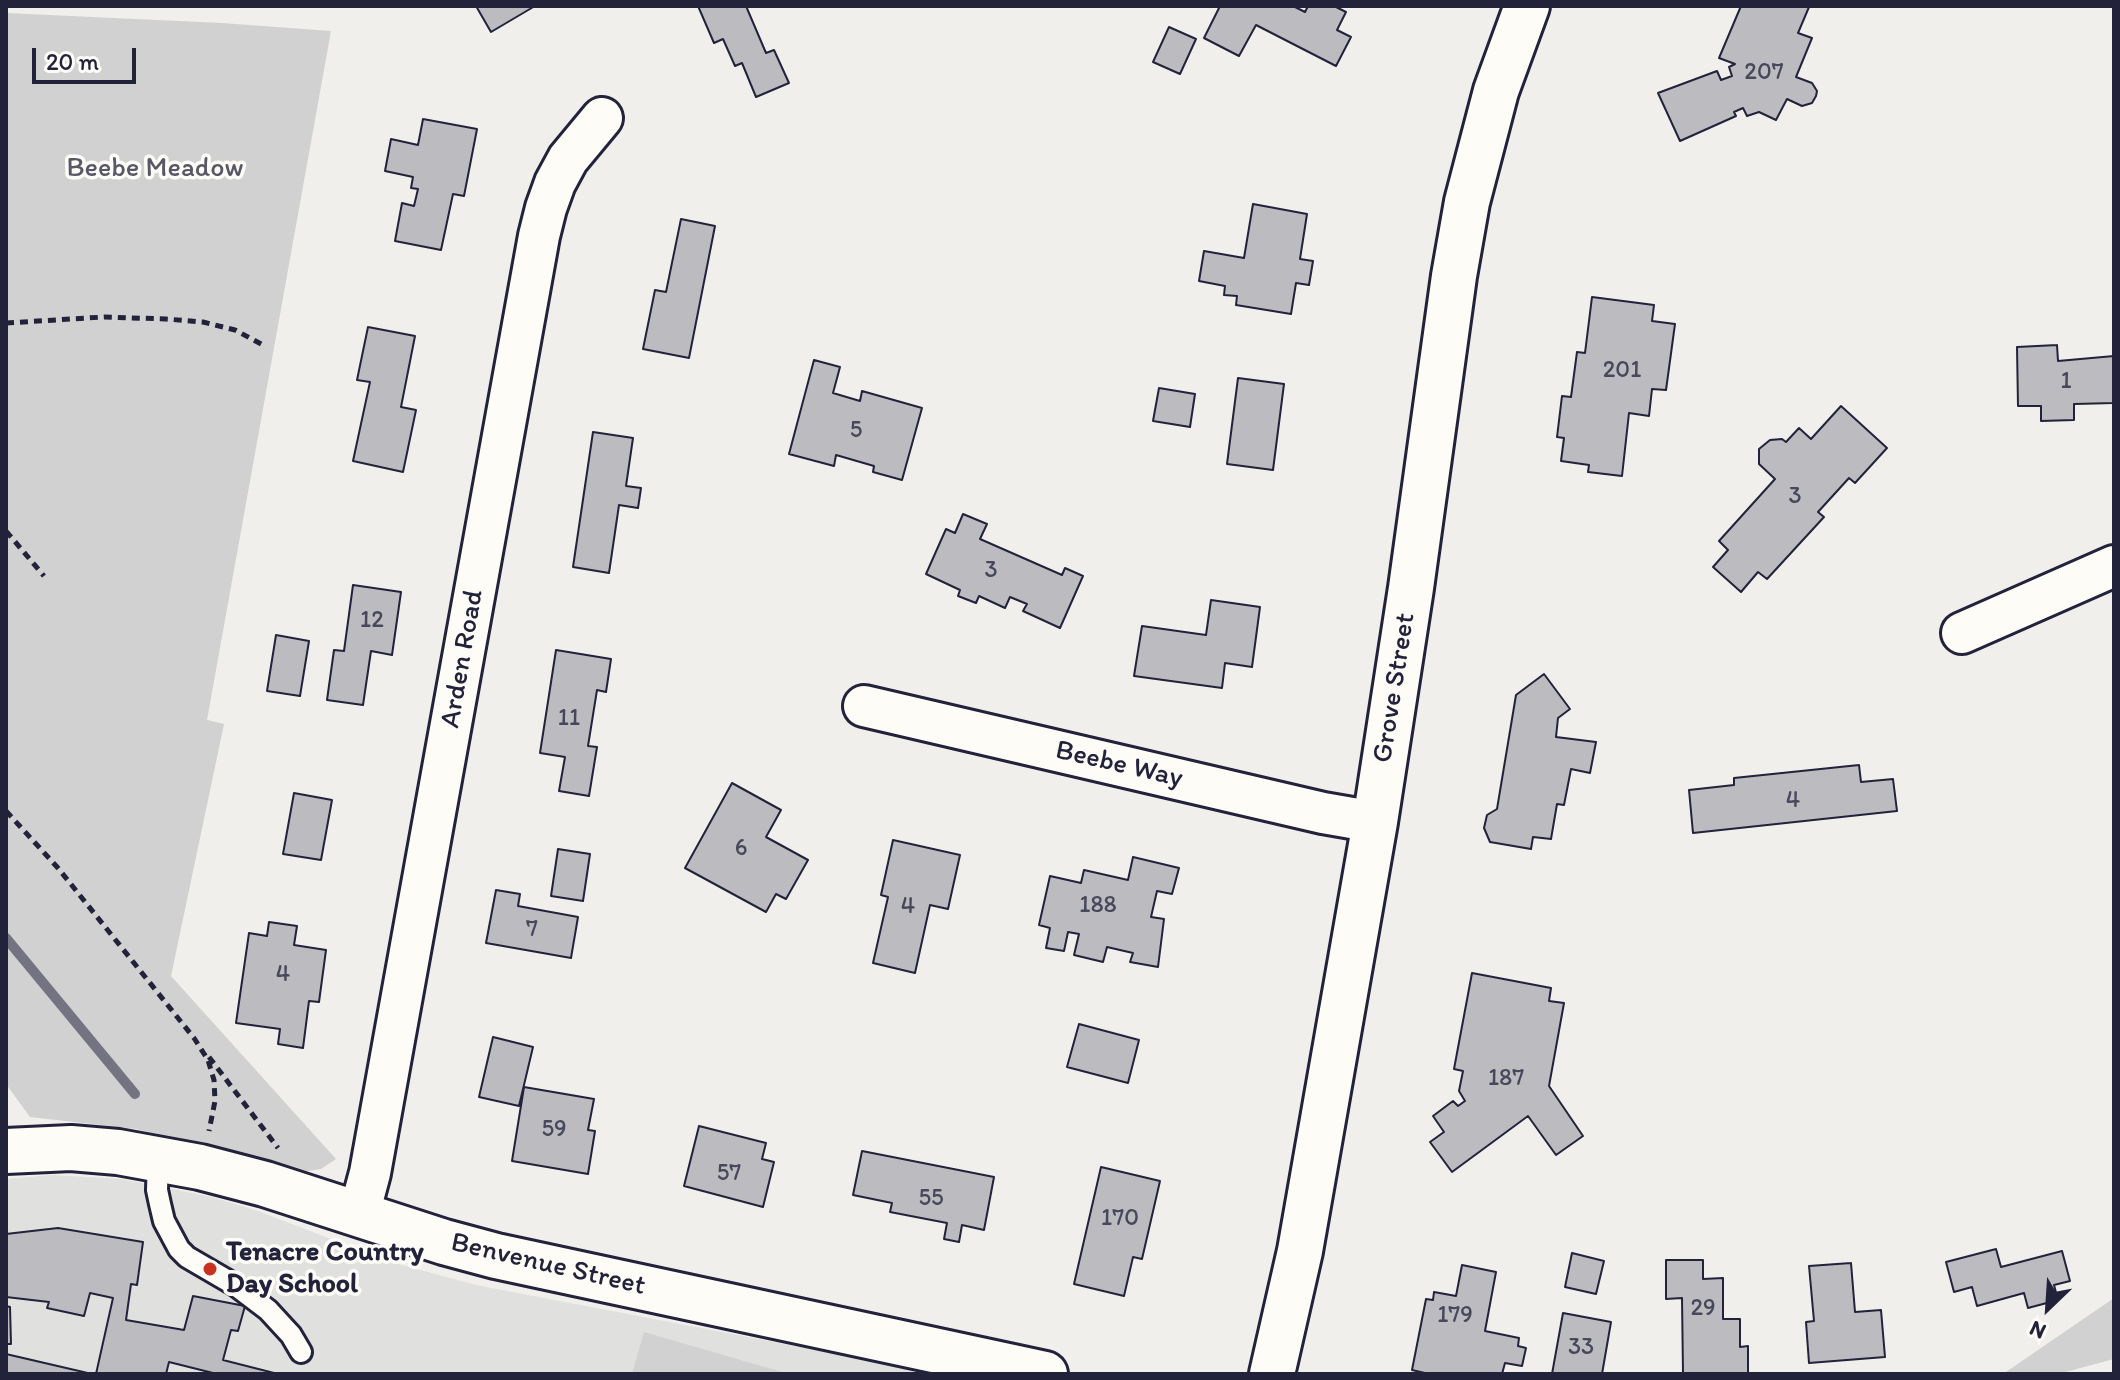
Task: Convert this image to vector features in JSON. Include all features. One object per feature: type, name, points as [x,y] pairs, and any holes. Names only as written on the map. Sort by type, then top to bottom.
[{"type":"street","name":"Grove Street","points":[[1272,1374],[1300,1251],[1375,822],[1467,202],[1496,91],[1527,6]]},
{"type":"street","name":"Arden Road","points":[[359,1214],[370,1173],[539,236],[555,183],[568,159],[602,118]]},
{"type":"street","points":[[1962,633],[2114,566]]},
{"type":"street","name":"Beebe Way","points":[[864,706],[1323,813],[1375,822]]},
{"type":"street","name":"Benvenue Street","points":[[6,1151],[71,1148],[118,1152],[200,1167],[265,1184],[496,1256],[1045,1374]]},
{"type":"lane","points":[[158,1158],[160,1204],[164,1221],[179,1249],[256,1300],[280,1322],[301,1352]]},
{"type":"path","points":[[6,323],[104,317],[203,322],[235,330],[263,345]]},
{"type":"path","points":[[6,531],[44,576]]},
{"type":"path","points":[[6,811],[58,868],[283,1153]]},
{"type":"path","points":[[194,1038],[208,1060],[214,1080],[215,1101],[200,1167]]},
{"type":"shaded area","name":"Tenacre Country Day School","points":[[52,1175],[122,1179],[212,1197],[258,1211],[391,1262],[476,1285],[942,1374],[6,1374],[6,1179]]},
{"type":"green space","name":"Beebe Meadow","points":[[6,13],[331,31],[207,720],[224,724],[171,976],[336,1159],[321,1169],[302,1172],[136,1129],[30,1117],[6,1084]]},
{"type":"green space","points":[[2114,1298],[2114,1359],[2058,1374],[2003,1374]]},
{"type":"green space","points":[[644,1332],[789,1374],[632,1374]]},
{"type":"building","points":[[476,6],[535,6],[491,32]]},
{"type":"building","points":[[698,6],[746,6],[766,53],[774,50],[789,83],[756,97],[742,63],[735,66],[723,39],[714,43]]},
{"type":"building","points":[[1220,6],[1293,6],[1305,12],[1308,6],[1334,6],[1346,12],[1337,30],[1351,37],[1336,66],[1256,25],[1239,56],[1204,38]]},
{"type":"building","points":[[1741,6],[1809,7],[1798,33],[1812,38],[1796,77],[1812,83],[1817,91],[1816,96],[1812,103],[1802,106],[1787,99],[1776,120],[1759,112],[1747,116],[1743,108],[1734,112],[1736,116],[1680,141],[1658,93],[1717,71],[1721,80],[1732,76],[1729,67],[1735,64],[1719,58]]},
{"type":"building","points":[[1169,27],[1196,39],[1180,74],[1153,62]]},
{"type":"building","points":[[423,119],[477,129],[464,196],[453,194],[441,250],[395,241],[402,203],[414,206],[418,189],[411,188],[413,177],[385,171],[391,139],[418,145]]},
{"type":"building","points":[[1253,204],[1307,214],[1300,259],[1313,261],[1309,285],[1296,283],[1291,314],[1236,305],[1237,296],[1224,295],[1225,286],[1199,281],[1204,251],[1244,258]]},
{"type":"building","points":[[681,219],[715,226],[689,358],[643,349],[655,290],[666,292]]},
{"type":"building","points":[[1592,297],[1654,305],[1652,321],[1675,324],[1666,390],[1652,389],[1649,416],[1629,413],[1622,476],[1588,472],[1589,465],[1561,461],[1564,438],[1557,437],[1562,396],[1571,397],[1577,352],[1585,353]]},
{"type":"building","points":[[368,327],[415,336],[401,407],[416,410],[403,472],[353,461],[370,382],[357,380]]},
{"type":"building","points":[[2057,345],[2058,361],[2114,356],[2114,403],[2074,404],[2074,420],[2041,421],[2041,406],[2018,406],[2017,347]]},
{"type":"building","points":[[814,360],[840,367],[833,393],[860,401],[862,391],[922,408],[902,480],[873,472],[874,466],[836,455],[834,466],[789,454]]},
{"type":"building","points":[[1238,378],[1284,384],[1273,470],[1227,464]]},
{"type":"building","points":[[1159,388],[1195,394],[1190,427],[1153,421]]},
{"type":"building","points":[[1841,406],[1887,448],[1855,483],[1849,478],[1818,512],[1824,517],[1767,579],[1758,572],[1741,592],[1713,567],[1728,550],[1719,541],[1775,479],[1759,464],[1759,449],[1770,440],[1782,439],[1786,442],[1799,428],[1811,439]]},
{"type":"building","points":[[593,432],[633,438],[626,486],[641,488],[638,508],[619,505],[609,573],[573,567]]},
{"type":"building","points":[[963,514],[987,524],[980,539],[1062,575],[1065,568],[1083,576],[1060,628],[1023,611],[1027,604],[1010,597],[1005,608],[979,596],[976,603],[958,596],[960,590],[926,574],[946,529],[955,533]]},
{"type":"building","points":[[353,585],[401,592],[392,655],[371,651],[363,705],[327,700],[334,650],[344,651]]},
{"type":"building","points":[[1211,600],[1260,607],[1252,667],[1225,663],[1222,688],[1134,676],[1142,626],[1206,635]]},
{"type":"building","points":[[276,635],[309,641],[300,696],[267,691]]},
{"type":"building","points":[[556,650],[611,659],[606,692],[597,690],[588,746],[597,747],[589,796],[559,791],[565,757],[540,753]]},
{"type":"building","points":[[1544,674],[1570,709],[1558,718],[1556,737],[1596,742],[1590,773],[1571,769],[1564,805],[1557,804],[1551,839],[1533,837],[1531,849],[1490,842],[1484,828],[1487,815],[1497,809],[1516,695]]},
{"type":"building","points":[[1859,765],[1861,782],[1893,779],[1897,811],[1693,833],[1689,790],[1734,785],[1734,778]]},
{"type":"building","points":[[732,783],[781,810],[766,837],[808,860],[786,899],[776,894],[766,912],[685,868]]},
{"type":"building","points":[[294,793],[332,800],[321,860],[283,854]]},
{"type":"building","points":[[893,840],[960,855],[948,909],[930,905],[915,973],[873,963],[888,897],[881,895]]},
{"type":"building","points":[[558,849],[590,854],[583,901],[551,896]]},
{"type":"building","points":[[1133,857],[1179,868],[1172,894],[1157,891],[1151,917],[1164,919],[1158,967],[1130,962],[1133,953],[1107,947],[1103,962],[1074,955],[1079,934],[1068,932],[1064,951],[1046,948],[1050,928],[1039,925],[1050,876],[1081,883],[1084,870],[1128,880]]},
{"type":"building","points":[[496,890],[520,894],[518,906],[578,917],[571,958],[486,943]]},
{"type":"building","points":[[269,922],[297,926],[294,945],[326,950],[319,1002],[309,1001],[303,1048],[278,1044],[280,1029],[236,1023],[249,933],[267,936]]},
{"type":"building","points":[[1472,973],[1551,988],[1549,1001],[1564,1003],[1549,1086],[1583,1136],[1556,1155],[1528,1116],[1452,1172],[1430,1142],[1444,1132],[1433,1116],[1453,1101],[1458,1106],[1465,1101],[1459,1091],[1463,1071],[1454,1069]]},
{"type":"building","points":[[1079,1024],[1139,1040],[1128,1083],[1067,1067]]},
{"type":"building","points":[[493,1037],[533,1047],[519,1106],[479,1097]]},
{"type":"building","points":[[524,1087],[594,1099],[588,1130],[595,1131],[588,1174],[512,1161]]},
{"type":"building","points":[[699,1126],[766,1143],[762,1159],[774,1162],[763,1207],[684,1186]]},
{"type":"building","points":[[862,1151],[994,1177],[984,1230],[962,1225],[959,1242],[944,1239],[947,1223],[890,1212],[892,1203],[853,1195]]},
{"type":"building","points":[[1101,1167],[1160,1181],[1142,1259],[1133,1257],[1124,1296],[1074,1284]]},
{"type":"building","points":[[58,1228],[143,1242],[137,1285],[131,1284],[126,1320],[184,1330],[193,1296],[245,1306],[238,1331],[231,1330],[223,1360],[278,1374],[217,1374],[169,1362],[166,1374],[96,1374],[113,1298],[90,1293],[84,1316],[47,1308],[49,1302],[6,1297],[6,1234]]},
{"type":"building","points":[[1996,1249],[2001,1267],[2062,1251],[2070,1281],[2054,1285],[2058,1300],[2028,1308],[2024,1293],[1977,1306],[1972,1287],[1954,1292],[1946,1262]]},
{"type":"building","points":[[1572,1253],[1604,1261],[1596,1294],[1565,1287]]},
{"type":"building","points":[[1666,1260],[1703,1260],[1703,1279],[1723,1278],[1723,1319],[1740,1319],[1740,1347],[1748,1346],[1748,1373],[1683,1373],[1682,1298],[1666,1299]]},
{"type":"building","points":[[1851,1263],[1855,1312],[1881,1310],[1885,1357],[1809,1363],[1806,1322],[1814,1321],[1809,1266]]},
{"type":"building","points":[[1462,1265],[1496,1272],[1485,1331],[1519,1338],[1518,1346],[1526,1348],[1522,1366],[1505,1363],[1502,1374],[1429,1374],[1412,1370],[1426,1299],[1433,1300],[1434,1292],[1456,1296]]},
{"type":"building","points":[[6,1306],[10,1307],[11,1344],[6,1344]]},
{"type":"building","points":[[1563,1313],[1611,1322],[1602,1374],[1552,1374]]},
{"type":"building","points":[[6,1354],[92,1374],[6,1374]]},
{"type":"waterway","points":[[6,938],[135,1094]]},
{"type":"place","name":"Tenacre Country Day School","points":[[210,1269]]}]
